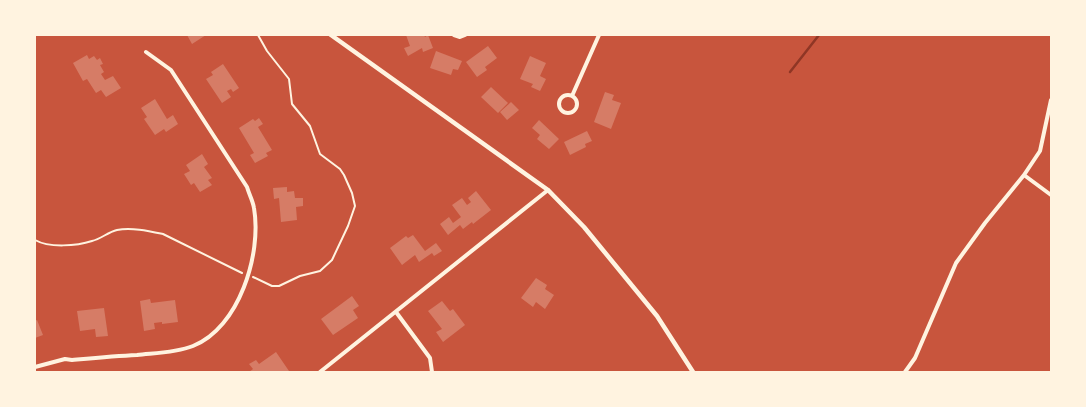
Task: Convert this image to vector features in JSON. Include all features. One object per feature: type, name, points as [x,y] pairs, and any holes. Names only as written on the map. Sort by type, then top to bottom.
[{"type":"street","points":[[331,35],[548,190],[584,226],[657,316],[693,372]]},
{"type":"street","points":[[454,35],[460,37],[465,35]]},
{"type":"street","points":[[572,96],[599,35]]},
{"type":"street","points":[[35,367],[65,359],[168,352],[193,346],[214,334],[235,309],[247,279],[255,244],[254,208],[247,187],[171,70],[146,52]]},
{"type":"street","points":[[566,95],[572,96],[577,102],[576,108],[568,113],[562,112],[559,107],[559,101],[566,95]]},
{"type":"street","points":[[905,372],[915,358],[956,263],[1040,152],[1051,100]]},
{"type":"street","points":[[1024,175],[1051,195]]},
{"type":"street","points":[[320,372],[548,190]]},
{"type":"street","points":[[396,312],[430,358],[432,372]]},
{"type":"lane","points":[[253,277],[272,286],[279,286],[300,276],[320,272],[332,260],[355,206],[352,192],[344,175],[340,169],[320,154],[310,126],[292,104],[289,79],[267,51],[258,35]]},
{"type":"lane","points":[[35,240],[47,246],[73,244],[92,241],[115,230],[151,231],[163,234],[242,273]]},
{"type":"building","points":[[187,35],[206,35],[192,44]]},
{"type":"building","points":[[406,35],[424,35],[425,37],[428,35],[433,48],[423,52],[422,48],[408,56],[404,48],[410,46]]},
{"type":"building","points":[[488,46],[497,58],[485,67],[487,70],[477,77],[466,62]]},
{"type":"building","points":[[436,51],[462,61],[458,70],[453,69],[451,75],[430,68]]},
{"type":"building","points":[[87,55],[89,59],[94,56],[97,60],[100,58],[103,64],[100,65],[104,72],[101,74],[105,80],[113,76],[121,88],[106,97],[101,90],[96,93],[87,79],[83,81],[73,63]]},
{"type":"building","points":[[530,56],[546,63],[540,76],[546,79],[540,91],[531,87],[533,84],[520,79]]},
{"type":"building","points":[[223,64],[239,88],[233,92],[231,89],[227,91],[231,97],[222,103],[206,79],[213,75],[211,72]]},
{"type":"building","points":[[491,87],[508,103],[498,113],[481,97]]},
{"type":"building","points":[[605,92],[614,95],[612,100],[621,103],[611,129],[594,122]]},
{"type":"building","points":[[155,99],[167,119],[173,115],[178,124],[166,132],[164,129],[155,135],[144,119],[147,117],[141,108]]},
{"type":"building","points":[[511,102],[519,110],[507,120],[500,112]]},
{"type":"building","points":[[259,118],[263,124],[258,127],[272,150],[266,153],[268,156],[255,163],[250,155],[254,153],[239,128],[253,119],[255,121]]},
{"type":"building","points":[[539,120],[559,139],[549,149],[537,139],[540,135],[532,128]]},
{"type":"building","points":[[587,131],[592,141],[585,144],[586,147],[570,155],[564,142]]},
{"type":"building","points":[[202,154],[208,164],[204,167],[212,178],[208,180],[212,185],[200,192],[194,183],[191,185],[184,174],[190,171],[186,165]]},
{"type":"building","points":[[287,187],[287,192],[294,191],[295,198],[303,198],[303,206],[296,207],[297,220],[281,222],[279,198],[274,199],[273,188]]},
{"type":"building","points":[[476,191],[491,210],[473,224],[472,222],[463,229],[460,225],[448,235],[440,224],[449,217],[453,223],[461,217],[452,205],[462,198],[467,205],[471,202],[468,198]]},
{"type":"building","points":[[413,235],[425,251],[436,243],[442,251],[434,256],[432,253],[419,262],[415,255],[402,265],[390,248],[406,236],[408,238]]},
{"type":"building","points":[[536,278],[547,285],[545,289],[554,295],[545,309],[536,302],[533,307],[521,298]]},
{"type":"building","points":[[352,296],[359,306],[353,310],[358,318],[333,335],[321,319]]},
{"type":"building","points":[[150,299],[151,303],[175,300],[178,322],[154,323],[155,329],[144,331],[140,301]]},
{"type":"building","points":[[442,301],[450,311],[453,309],[465,325],[443,342],[436,332],[442,329],[428,311]]},
{"type":"building","points":[[104,308],[108,336],[96,337],[95,329],[80,331],[77,311]]},
{"type":"building","points":[[37,320],[43,335],[35,338],[35,321]]},
{"type":"building","points":[[276,352],[289,371],[249,372],[253,369],[249,364],[256,360],[259,364]]},
{"type":"waterway","points":[[790,72],[819,35]]}]
